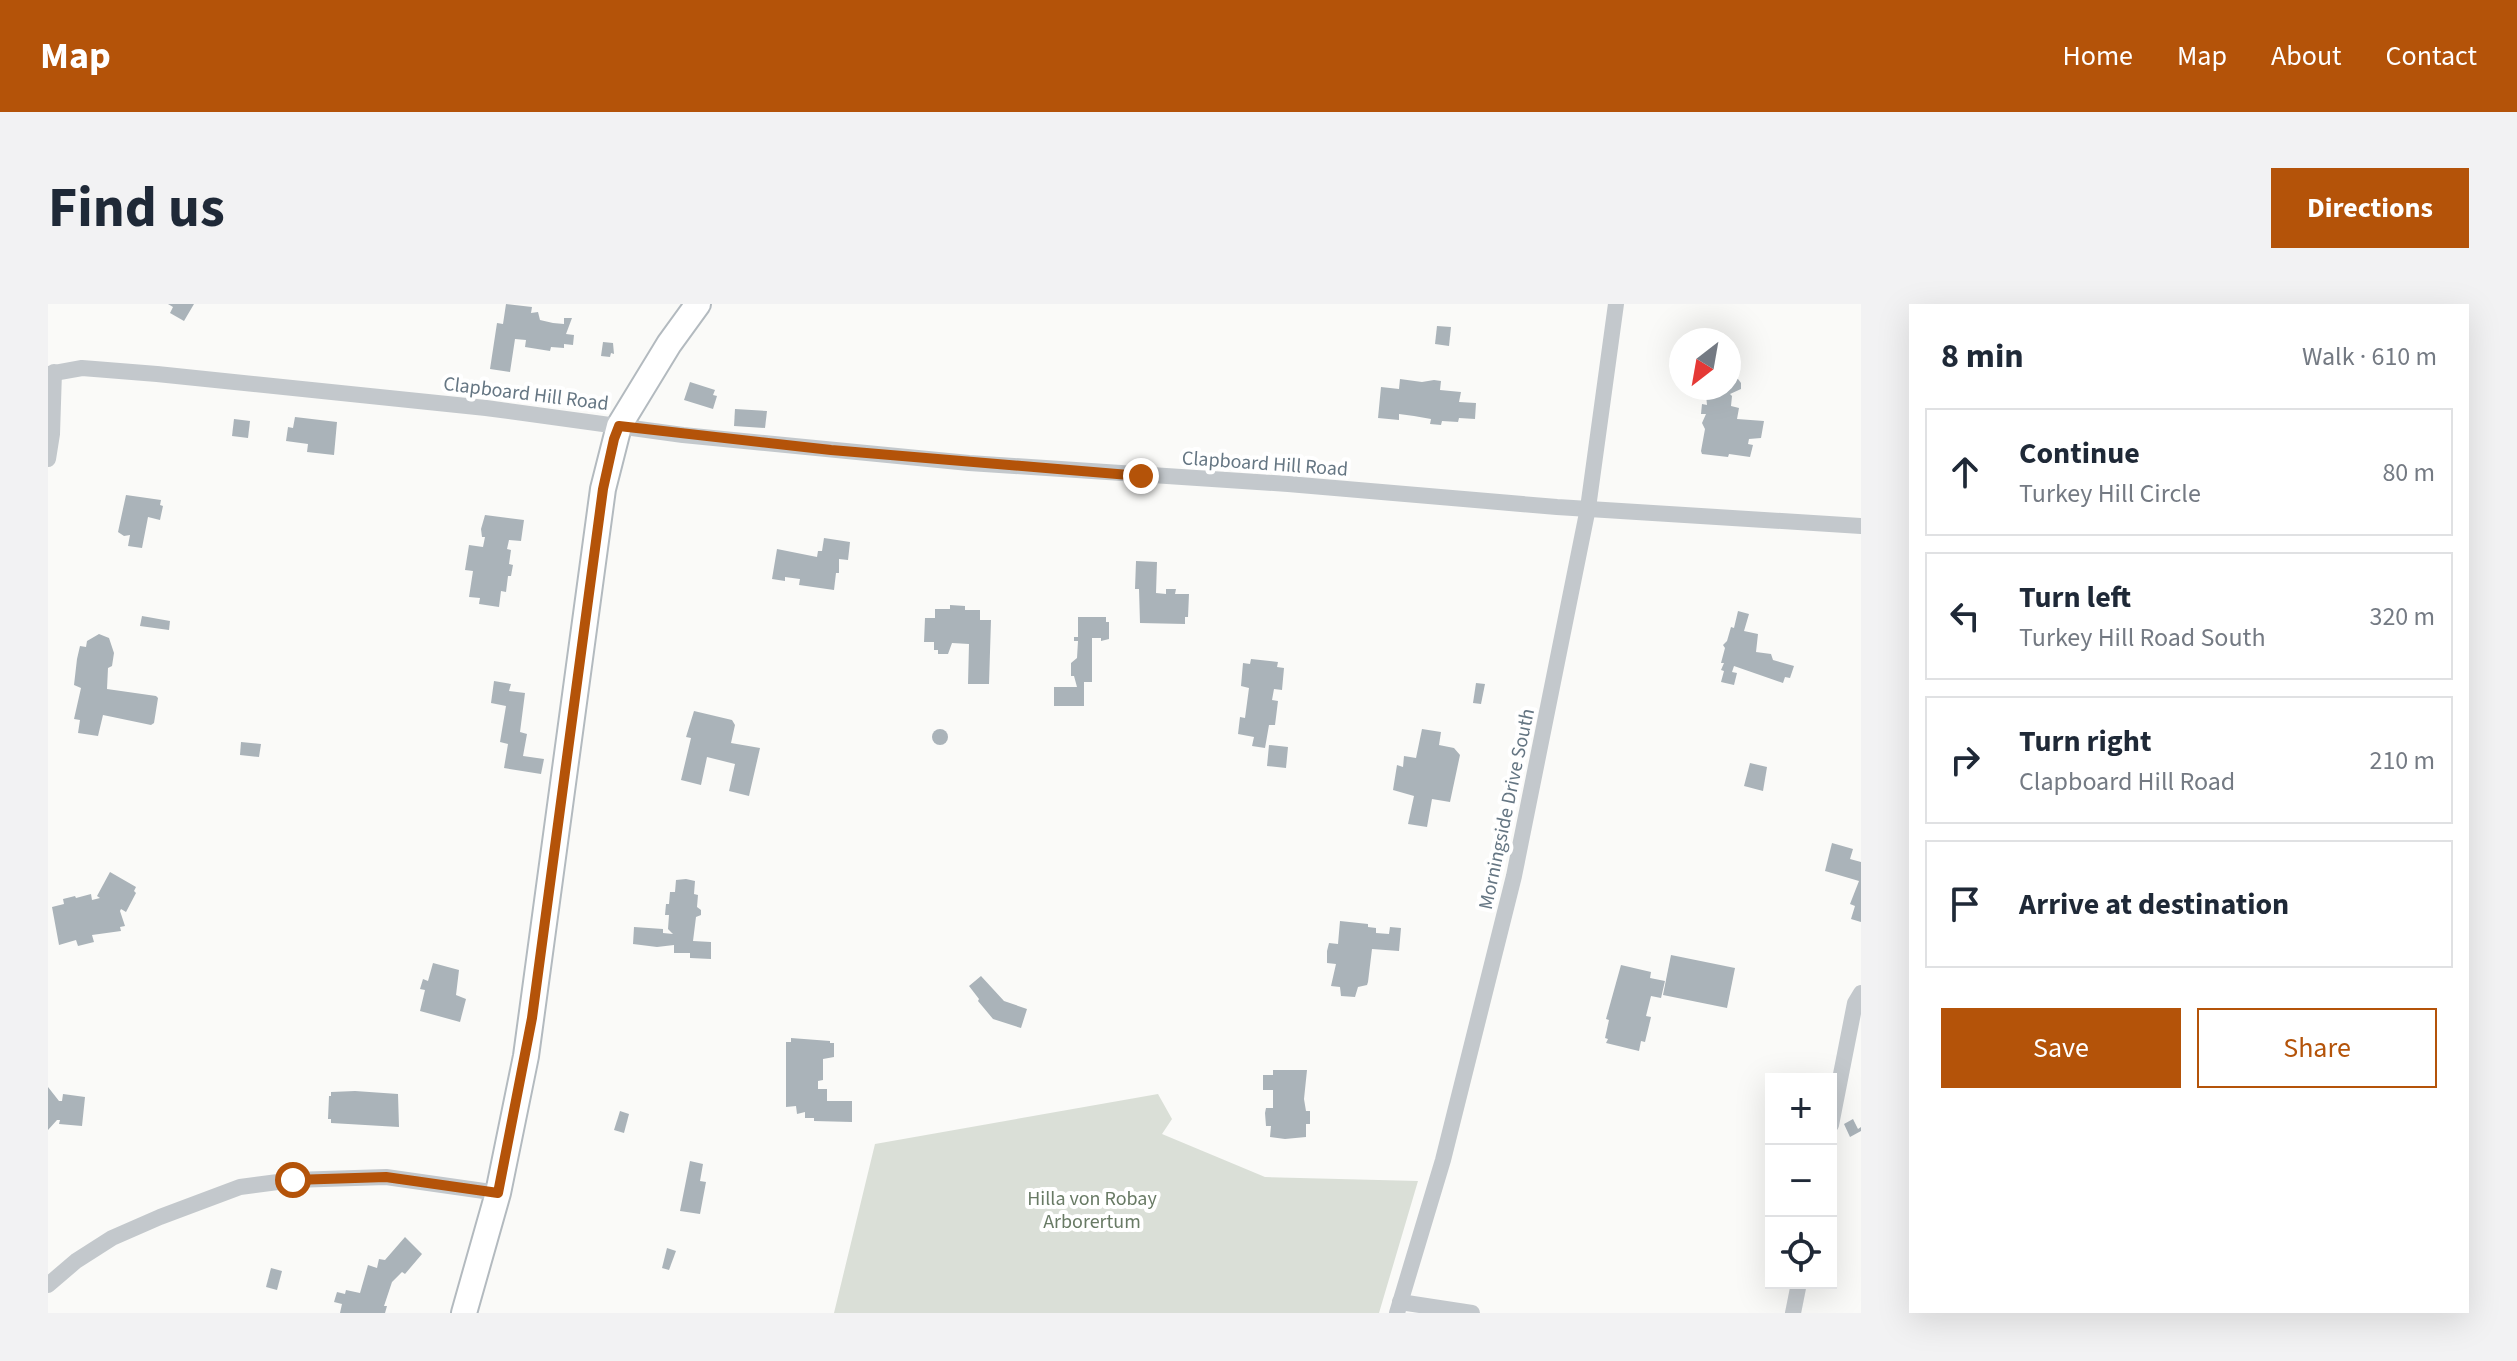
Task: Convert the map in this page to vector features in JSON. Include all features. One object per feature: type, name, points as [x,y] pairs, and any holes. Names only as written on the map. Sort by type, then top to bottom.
[{"type":"street","points":[[464,1313],[498,1193],[532,1018],[603,489],[614,439],[669,344],[698,304]]},
{"type":"street","name":"Morningside Drive South","points":[[1398,1308],[1443,1160],[1502,932],[1588,508],[1616,304]]},
{"type":"street","name":"Clapboard Hill Road","points":[[51,373],[82,368],[157,374],[486,408],[831,450],[983,464],[1861,526]]},
{"type":"street","points":[[48,459],[52,434],[51,373]]},
{"type":"street","points":[[1837,1094],[1855,1003],[1861,993]]},
{"type":"street","points":[[48,1285],[76,1261],[112,1238],[240,1187],[293,1180],[386,1177],[498,1193]]},
{"type":"street","points":[[1793,1313],[1798,1289]]},
{"type":"street","points":[[1398,1308],[1472,1313]]},
{"type":"green space","name":"Hilla von Robay Arborertum","points":[[1158,1094],[1172,1119],[1162,1134],[1265,1177],[1418,1181],[1379,1313],[834,1313],[875,1144]]},
{"type":"building","points":[[168,304],[194,304],[184,321],[170,313],[173,307]]},
{"type":"building","points":[[506,304],[532,307],[531,313],[538,312],[540,320],[553,323],[564,324],[564,318],[572,318],[566,334],[574,335],[573,345],[551,347],[550,351],[525,347],[526,340],[515,339],[510,372],[490,369],[497,323],[503,324]]},
{"type":"building","points":[[1437,326],[1451,327],[1449,346],[1435,344]]},
{"type":"building","points":[[603,342],[613,343],[614,354],[611,353],[610,357],[601,356]]},
{"type":"building","points":[[1400,379],[1441,381],[1440,390],[1461,392],[1459,402],[1476,403],[1475,419],[1442,421],[1441,425],[1430,424],[1431,419],[1399,414],[1399,420],[1378,418],[1381,387],[1399,389]]},
{"type":"building","points":[[690,382],[715,390],[713,395],[717,396],[713,409],[684,400]]},
{"type":"building","points":[[1706,400],[1732,400],[1731,406],[1739,408],[1737,419],[1764,421],[1761,438],[1749,439],[1748,444],[1753,445],[1750,457],[1702,454],[1705,429],[1702,423],[1706,414],[1701,414],[1702,404],[1707,405]]},
{"type":"building","points":[[735,409],[767,411],[765,428],[734,426]]},
{"type":"building","points":[[295,417],[337,422],[334,455],[307,452],[308,444],[286,441],[288,427],[293,428]]},
{"type":"building","points":[[234,419],[250,421],[248,438],[232,436]]},
{"type":"building","points":[[126,495],[161,500],[160,505],[163,506],[160,520],[148,517],[142,548],[128,546],[130,535],[124,536],[118,532]]},
{"type":"building","points":[[485,515],[524,520],[521,541],[509,540],[509,564],[513,565],[506,592],[501,591],[499,607],[479,604],[480,598],[469,597],[473,571],[465,570],[469,545],[483,547],[485,537],[482,537],[481,529]]},
{"type":"building","points":[[824,538],[850,542],[848,560],[839,559],[834,590],[799,585],[800,579],[772,579],[777,549],[817,557],[818,551],[822,551]]},
{"type":"building","points":[[1136,561],[1157,562],[1156,593],[1166,594],[1166,589],[1176,589],[1175,594],[1189,594],[1185,624],[1140,623],[1139,589],[1135,589]]},
{"type":"building","points":[[950,605],[965,606],[965,610],[980,610],[980,620],[991,620],[989,684],[968,684],[969,644],[952,643],[948,654],[938,654],[938,650],[934,650],[934,642],[924,642],[925,618],[935,618],[935,609],[950,609]]},
{"type":"building","points":[[1738,611],[1749,614],[1744,631],[1758,634],[1756,652],[1771,654],[1773,660],[1794,666],[1790,678],[1785,677],[1783,683],[1734,666],[1732,672],[1737,673],[1734,685],[1721,682],[1724,671],[1721,670],[1724,663],[1721,663],[1723,645],[1731,627],[1734,628]]},
{"type":"building","points":[[142,616],[170,621],[169,630],[140,626]]},
{"type":"building","points":[[1078,617],[1106,617],[1109,639],[1101,641],[1101,638],[1092,638],[1092,682],[1084,682],[1084,706],[1054,706],[1054,687],[1077,687],[1074,676],[1071,676],[1071,663],[1077,658],[1078,641],[1074,641],[1074,637],[1078,637]]},
{"type":"building","points":[[99,634],[109,638],[114,653],[112,666],[108,668],[107,689],[156,696],[154,723],[151,725],[103,715],[98,736],[78,733],[80,720],[74,719],[81,688],[74,685],[77,659],[80,646],[86,647],[87,641]]},
{"type":"building","points":[[1251,659],[1278,662],[1277,667],[1284,668],[1282,690],[1274,689],[1272,700],[1278,701],[1275,725],[1269,725],[1265,748],[1252,746],[1254,737],[1238,734],[1240,717],[1245,718],[1249,688],[1241,686],[1243,663],[1250,664]]},
{"type":"building","points":[[494,681],[511,684],[509,691],[525,693],[520,732],[527,734],[523,756],[544,759],[541,774],[504,768],[508,744],[500,742],[506,706],[491,703]]},
{"type":"building","points":[[1476,683],[1485,684],[1481,704],[1473,703]]},
{"type":"building","points":[[694,711],[732,720],[735,725],[731,743],[760,748],[749,796],[729,791],[735,764],[707,757],[701,785],[681,780],[691,738],[686,737]]},
{"type":"building","points":[[937,729],[943,729],[948,737],[946,743],[937,745],[932,740],[932,734]]},
{"type":"building","points":[[1422,729],[1441,732],[1439,745],[1454,748],[1460,755],[1450,802],[1432,799],[1427,827],[1408,824],[1414,796],[1393,790],[1397,765],[1403,767],[1404,756],[1416,758]]},
{"type":"building","points":[[241,742],[261,744],[259,757],[240,755]]},
{"type":"building","points":[[1269,745],[1288,747],[1286,768],[1267,766]]},
{"type":"building","points":[[1750,763],[1767,767],[1763,791],[1744,786]]},
{"type":"building","points":[[1832,843],[1853,849],[1850,859],[1861,862],[1861,922],[1851,919],[1855,906],[1850,904],[1859,881],[1825,871]]},
{"type":"building","points":[[110,872],[136,887],[126,912],[120,911],[125,926],[120,927],[121,931],[92,935],[94,942],[78,946],[76,940],[59,945],[52,907],[64,904],[63,899],[75,896],[91,894],[92,900],[100,898],[97,896]]},
{"type":"building","points":[[676,880],[695,881],[694,894],[698,895],[697,907],[701,910],[701,915],[696,917],[693,941],[711,942],[711,959],[690,958],[690,953],[674,953],[674,945],[657,947],[633,944],[634,927],[663,929],[663,933],[673,934],[668,929],[666,904],[669,904],[670,892],[675,892]]},
{"type":"building","points":[[1340,921],[1368,924],[1368,927],[1376,928],[1376,933],[1389,934],[1390,927],[1401,928],[1399,951],[1372,949],[1367,985],[1358,987],[1355,997],[1341,996],[1340,987],[1331,986],[1336,964],[1327,963],[1327,951],[1329,943],[1338,944]]},
{"type":"building","points":[[1671,955],[1735,968],[1727,1008],[1663,995]]},
{"type":"building","points":[[433,963],[459,970],[456,995],[466,999],[460,1022],[420,1011],[425,990],[420,989],[423,979],[428,981]]},
{"type":"building","points":[[1621,965],[1651,972],[1650,978],[1665,981],[1661,998],[1651,996],[1646,1016],[1651,1017],[1645,1042],[1641,1041],[1639,1051],[1606,1043],[1609,1020],[1606,1019]]},
{"type":"building","points":[[981,976],[1004,1001],[1027,1009],[1021,1028],[993,1019],[978,1001],[969,986]]},
{"type":"building","points":[[791,1038],[834,1043],[834,1057],[823,1059],[823,1080],[818,1081],[818,1089],[827,1089],[827,1101],[852,1101],[852,1122],[814,1121],[814,1118],[805,1118],[805,1112],[797,1114],[796,1106],[786,1107],[786,1042],[791,1042]]},
{"type":"building","points":[[1273,1070],[1307,1070],[1304,1099],[1306,1111],[1310,1111],[1310,1124],[1306,1124],[1306,1137],[1270,1137],[1271,1126],[1266,1126],[1265,1113],[1266,1108],[1273,1108],[1273,1090],[1263,1090],[1263,1075],[1273,1075]]},
{"type":"building","points":[[48,1087],[59,1101],[62,1101],[63,1094],[85,1097],[82,1126],[59,1124],[60,1120],[57,1120],[48,1130]]},
{"type":"building","points":[[331,1092],[398,1094],[399,1127],[331,1123],[328,1119]]},
{"type":"building","points":[[620,1111],[629,1114],[624,1133],[614,1130]]},
{"type":"building","points":[[1853,1119],[1861,1131],[1850,1137],[1844,1124]]},
{"type":"building","points":[[690,1161],[703,1164],[700,1181],[706,1182],[700,1214],[680,1211]]},
{"type":"building","points":[[405,1237],[422,1254],[405,1274],[402,1272],[392,1282],[384,1306],[387,1306],[385,1313],[340,1313],[342,1304],[334,1302],[337,1292],[360,1293],[368,1265],[377,1268],[379,1259],[385,1260]]},
{"type":"building","points":[[667,1248],[676,1251],[669,1270],[662,1268]]},
{"type":"building","points":[[271,1268],[282,1271],[277,1290],[266,1287]]},
{"type":"route","points":[[293,1180],[386,1177],[498,1193],[532,1018],[603,489],[619,426],[831,450],[1141,476]]}]
